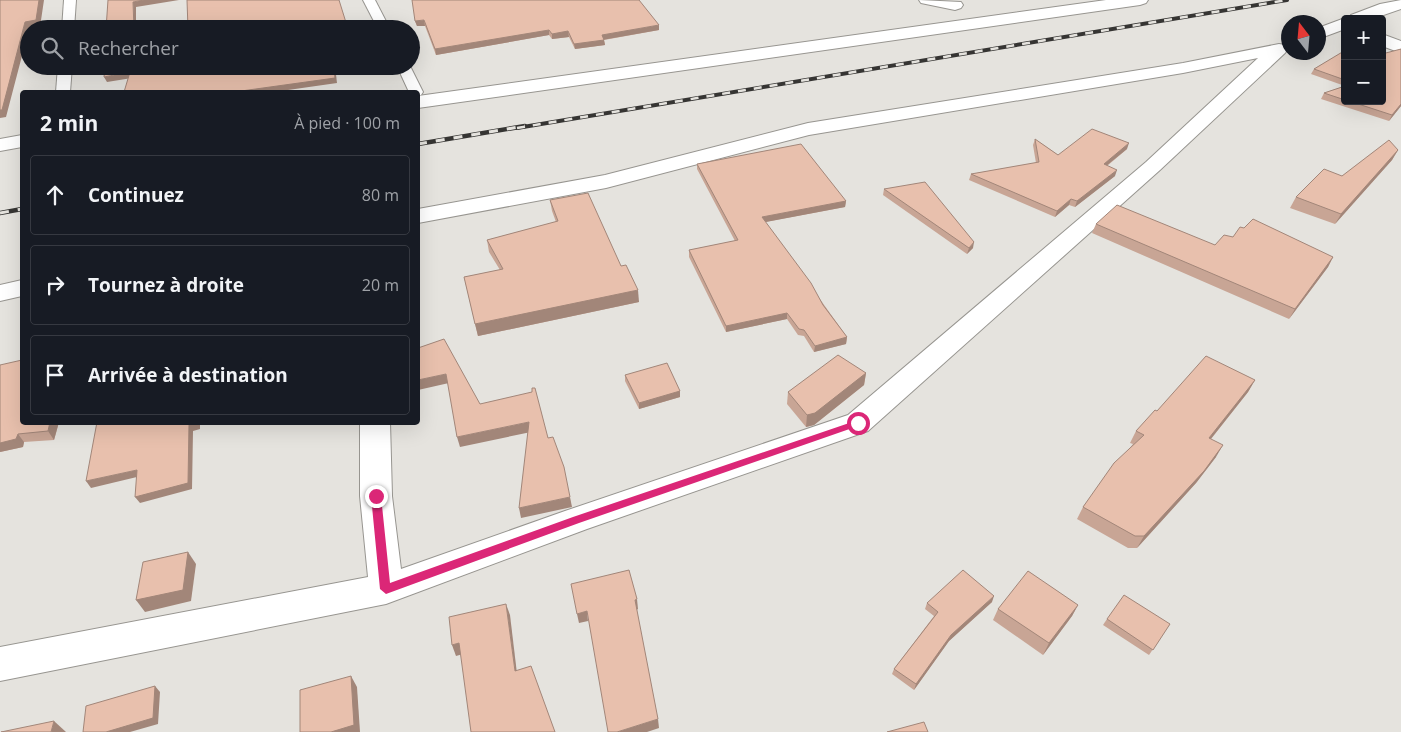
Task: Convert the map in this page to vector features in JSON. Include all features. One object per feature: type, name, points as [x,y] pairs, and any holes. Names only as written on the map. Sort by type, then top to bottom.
[{"type":"street","points":[[927,0],[955,5]]},
{"type":"street","points":[[420,98],[1140,0]]},
{"type":"street","points":[[1367,15],[1386,7],[1401,4]]},
{"type":"street","points":[[1326,31],[1341,25]]},
{"type":"street","points":[[1386,41],[1401,48]]},
{"type":"street","points":[[420,216],[606,181],[808,129],[1183,68],[1281,48]]},
{"type":"street","points":[[0,664],[386,589],[576,520],[858,423],[1153,166],[1281,50]]},
{"type":"street","points":[[0,145],[20,141]]},
{"type":"street","points":[[0,293],[20,288]]},
{"type":"street","points":[[375,425],[376,496],[386,589]]},
{"type":"lane","points":[[69,20],[70,0]]},
{"type":"lane","points":[[369,0],[379,20]]},
{"type":"lane","points":[[63,90],[64,75]]},
{"type":"lane","points":[[406,75],[414,90]]},
{"type":"building","points":[[0,0],[39,0],[36,20],[20,20],[20,41],[2,110],[0,110]]},
{"type":"building","points":[[108,0],[144,0],[133,2],[134,20],[107,20]]},
{"type":"building","points":[[187,0],[339,0],[345,20],[188,20]]},
{"type":"building","points":[[412,0],[639,0],[659,25],[602,35],[604,40],[574,44],[568,31],[552,34],[549,30],[435,49],[424,20],[415,20]]},
{"type":"building","points":[[1401,49],[1401,104],[1392,115],[1361,105],[1386,105],[1386,53]]},
{"type":"building","points":[[1341,53],[1341,79],[1314,69]]},
{"type":"building","points":[[129,75],[335,75],[335,78],[248,90],[125,90]]},
{"type":"building","points":[[1341,87],[1341,99],[1324,93]]},
{"type":"building","points":[[1092,129],[1129,143],[1104,164],[1117,170],[1077,201],[1071,199],[1057,211],[971,174],[1039,162],[1035,139],[1058,155]]},
{"type":"building","points":[[1389,140],[1398,150],[1341,214],[1296,197],[1324,169],[1342,176]]},
{"type":"building","points":[[801,144],[846,201],[762,217],[811,283],[823,305],[847,337],[815,346],[804,330],[799,329],[787,313],[726,326],[689,250],[738,240],[697,164]]},
{"type":"building","points":[[925,182],[974,242],[969,248],[884,189]]},
{"type":"building","points":[[588,193],[621,266],[626,265],[638,290],[475,324],[464,277],[503,269],[487,240],[558,221],[550,200]]},
{"type":"building","points":[[1117,205],[1215,245],[1224,235],[1233,237],[1240,227],[1244,228],[1253,219],[1333,257],[1295,309],[1096,224]]},
{"type":"building","points":[[444,339],[480,404],[532,392],[532,388],[535,388],[548,438],[553,437],[564,467],[570,497],[519,508],[529,422],[457,437],[446,374],[420,380],[420,347]]},
{"type":"building","points":[[838,355],[866,373],[815,413],[807,415],[788,392]]},
{"type":"building","points":[[1206,356],[1255,380],[1209,438],[1223,445],[1204,471],[1144,536],[1135,536],[1083,507],[1114,463],[1144,435],[1136,431],[1155,410],[1157,411]]},
{"type":"building","points":[[20,360],[20,425],[49,425],[48,431],[18,434],[16,439],[0,443],[0,365]]},
{"type":"building","points":[[667,363],[680,391],[639,403],[625,375]]},
{"type":"building","points":[[96,425],[189,425],[188,483],[135,497],[137,470],[86,481]]},
{"type":"building","points":[[188,552],[183,590],[136,600],[143,562]]},
{"type":"building","points":[[629,570],[637,599],[635,600],[658,719],[617,732],[608,732],[587,611],[577,614],[571,584]]},
{"type":"building","points":[[963,570],[994,596],[951,635],[916,684],[894,669],[938,612],[927,603]]},
{"type":"building","points":[[1028,571],[1078,605],[1049,643],[998,609]]},
{"type":"building","points":[[1124,595],[1170,624],[1153,650],[1107,619]]},
{"type":"building","points":[[506,604],[515,671],[531,666],[555,732],[471,732],[459,643],[452,645],[449,617]]},
{"type":"building","points":[[351,676],[354,725],[331,732],[300,732],[300,690]]},
{"type":"building","points":[[155,686],[153,718],[106,732],[83,732],[86,706]]},
{"type":"building","points":[[54,721],[51,732],[1,732]]},
{"type":"building","points":[[924,722],[928,732],[887,732]]},
{"type":"railway","points":[[517,128],[1287,0]]},
{"type":"railway","points":[[420,144],[525,126]]},
{"type":"railway","points":[[0,213],[20,209]]},
{"type":"route","points":[[376,496],[386,589],[576,520],[858,423]]}]
